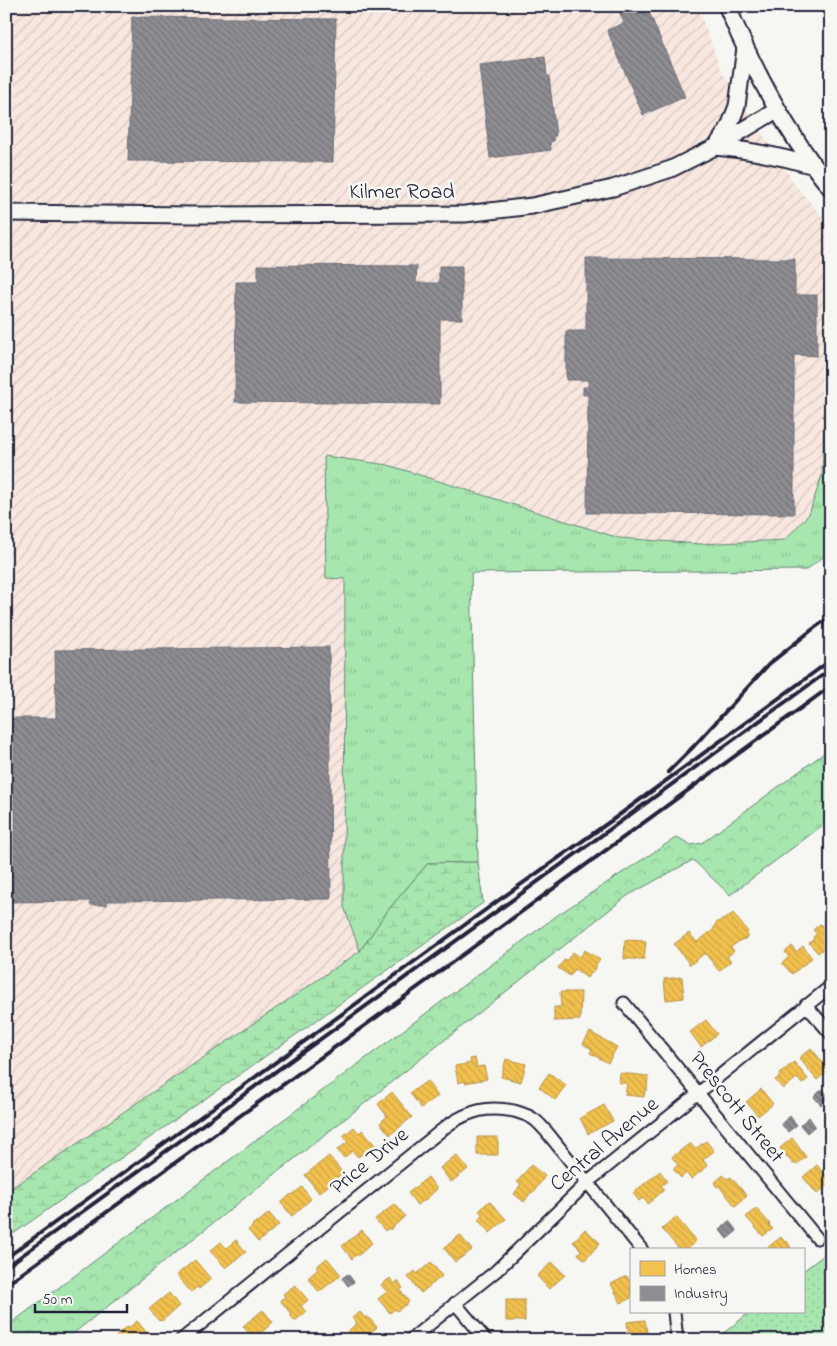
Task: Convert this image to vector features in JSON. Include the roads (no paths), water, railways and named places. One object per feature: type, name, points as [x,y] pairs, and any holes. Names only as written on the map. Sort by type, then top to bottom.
[{"type":"main road","points":[[728,6],[745,48],[777,110],[798,145],[831,188]]},
{"type":"street","points":[[745,48],[737,106],[729,126],[715,147],[752,150],[814,166]]},
{"type":"street","name":"Kilmer Road","points":[[6,213],[465,214],[532,206],[613,188],[671,169],[715,147],[777,110]]},
{"type":"street","name":"Central Avenue","points":[[410,1340],[496,1271],[588,1182],[831,986]]},
{"type":"street","name":"Prescott Street","points":[[624,1003],[817,1238]]},
{"type":"street","points":[[806,1005],[831,1034]]},
{"type":"street","name":"Price Drive","points":[[180,1340],[440,1131],[463,1115],[481,1109],[501,1108],[518,1112],[534,1119],[546,1131],[640,1248]]},
{"type":"street","points":[[456,1303],[486,1340]]},
{"type":"street","points":[[674,1314],[677,1340]]},
{"type":"railway","points":[[668,772],[769,664],[831,616]]},
{"type":"railway","points":[[6,1258],[831,660]]},
{"type":"railway","points":[[6,1267],[831,669]]},
{"type":"railway","points":[[6,1285],[831,686]]}]
